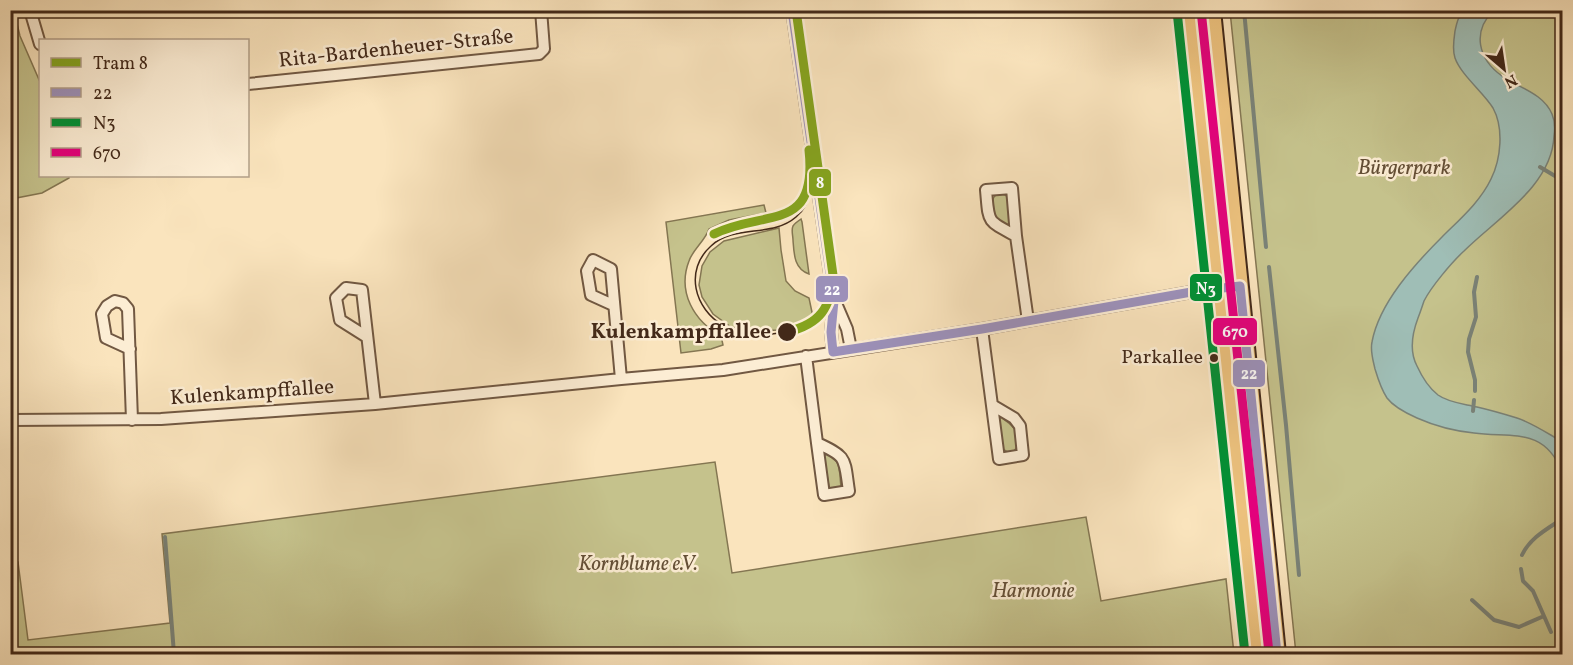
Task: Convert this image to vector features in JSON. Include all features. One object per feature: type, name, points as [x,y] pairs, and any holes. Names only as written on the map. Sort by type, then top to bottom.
[{"type":"main road","points":[[1189,10],[1257,654]]},
{"type":"main road","points":[[1212,10],[1277,654]]},
{"type":"street","points":[[30,10],[39,41]]},
{"type":"street","name":"Rita-Bardenheuer-Straße","points":[[249,84],[539,54],[544,49],[541,10]]},
{"type":"street","points":[[792,10],[834,301],[831,332],[833,352]]},
{"type":"street","points":[[1016,236],[994,224],[988,217],[986,190],[1012,188],[1028,321]]},
{"type":"street","name":"Kulenkampffallee","points":[[10,420],[132,420],[375,404],[723,370],[1240,286]]},
{"type":"street","points":[[834,301],[847,329],[851,349]]},
{"type":"street","points":[[613,305],[621,379]]},
{"type":"street","points":[[982,329],[999,459],[1023,455],[1020,426],[1014,418],[992,405]]},
{"type":"street","points":[[367,337],[375,404]]},
{"type":"street","points":[[130,349],[132,420]]},
{"type":"street","points":[[806,356],[824,495],[849,491],[844,460],[837,452],[818,443]]},
{"type":"green space","points":[[10,11],[14,11],[20,36],[39,80],[39,177],[69,178],[42,193],[11,199]]},
{"type":"green space","name":"Bürgerpark","points":[[1230,11],[1562,11],[1562,654],[1296,654]]},
{"type":"green space","points":[[1001,193],[1006,195],[1008,201],[1011,225],[1000,222],[994,214],[992,207],[994,197]]},
{"type":"green space","points":[[764,205],[766,213],[729,220],[709,229],[691,257],[685,284],[690,304],[703,322],[721,336],[723,345],[681,353],[666,222]]},
{"type":"green space","points":[[801,219],[809,274],[800,269],[795,256],[792,228]]},
{"type":"green space","points":[[779,228],[786,281],[795,291],[809,298],[813,317],[801,325],[777,330],[750,332],[731,327],[713,314],[702,297],[699,285],[702,266],[710,252],[724,241]]},
{"type":"green space","points":[[1001,417],[1016,431],[1018,440],[1016,448],[1011,452],[1002,448],[998,418]]},
{"type":"green space","points":[[825,453],[837,462],[841,487],[832,489],[829,487]]},
{"type":"green space","name":"Kornblume e.V.","points":[[715,462],[732,573],[1086,517],[1101,601],[1226,579],[1234,654],[11,654],[11,563],[18,562],[28,640],[170,623],[162,534]]},
{"type":"water","points":[[1464,10],[1493,11],[1486,19],[1480,36],[1483,54],[1502,76],[1543,101],[1554,119],[1554,136],[1551,154],[1544,171],[1533,186],[1459,256],[1427,295],[1414,330],[1412,342],[1414,360],[1426,382],[1442,398],[1517,418],[1561,441],[1562,471],[1546,447],[1526,437],[1452,429],[1405,412],[1385,395],[1373,359],[1371,345],[1376,327],[1390,299],[1421,259],[1475,203],[1491,179],[1497,162],[1500,134],[1493,108],[1462,71],[1454,55],[1455,31]]},
{"type":"waterway","points":[[1244,10],[1266,247]]},
{"type":"waterway","points":[[1540,167],[1555,176]]},
{"type":"waterway","points":[[1269,267],[1299,575]]},
{"type":"waterway","points":[[1475,391],[1475,380],[1468,352],[1469,339],[1476,317],[1474,292],[1477,277]]},
{"type":"waterway","points":[[1473,411],[1474,400]]},
{"type":"waterway","points":[[1522,555],[1534,539],[1562,519]]},
{"type":"waterway","points":[[165,537],[174,654]]},
{"type":"waterway","points":[[1521,569],[1523,581],[1533,591],[1551,632]]},
{"type":"waterway","points":[[1472,600],[1494,620],[1519,627],[1544,616]]},
{"type":"tram line","name":"8","points":[[787,332],[808,324],[822,313],[830,297],[833,275],[796,10]]},
{"type":"tram line","name":"8","points":[[714,234],[784,214],[796,207],[805,195],[810,177],[809,150]]},
{"type":"tram line","points":[[763,336],[733,331],[714,319],[706,310],[696,289],[697,266],[711,246],[720,239],[776,227],[796,217],[806,204],[811,190],[811,158]]},
{"type":"tram line","points":[[757,336],[787,332]]},
{"type":"transit line","name":"22","points":[[792,10],[834,301],[831,332],[833,352],[982,329],[1197,291],[1240,286],[1277,654]]},
{"type":"transit line","name":"670","points":[[1201,10],[1269,653]]},
{"type":"transit line","name":"N3","points":[[1177,11],[1245,654]]},
{"type":"place","name":"Kulenkampffallee","points":[[787,332]]},
{"type":"place","name":"Parkallee","points":[[1214,358]]},
{"type":"park label","name":"Harmonie","points":[[1033,591]]}]
